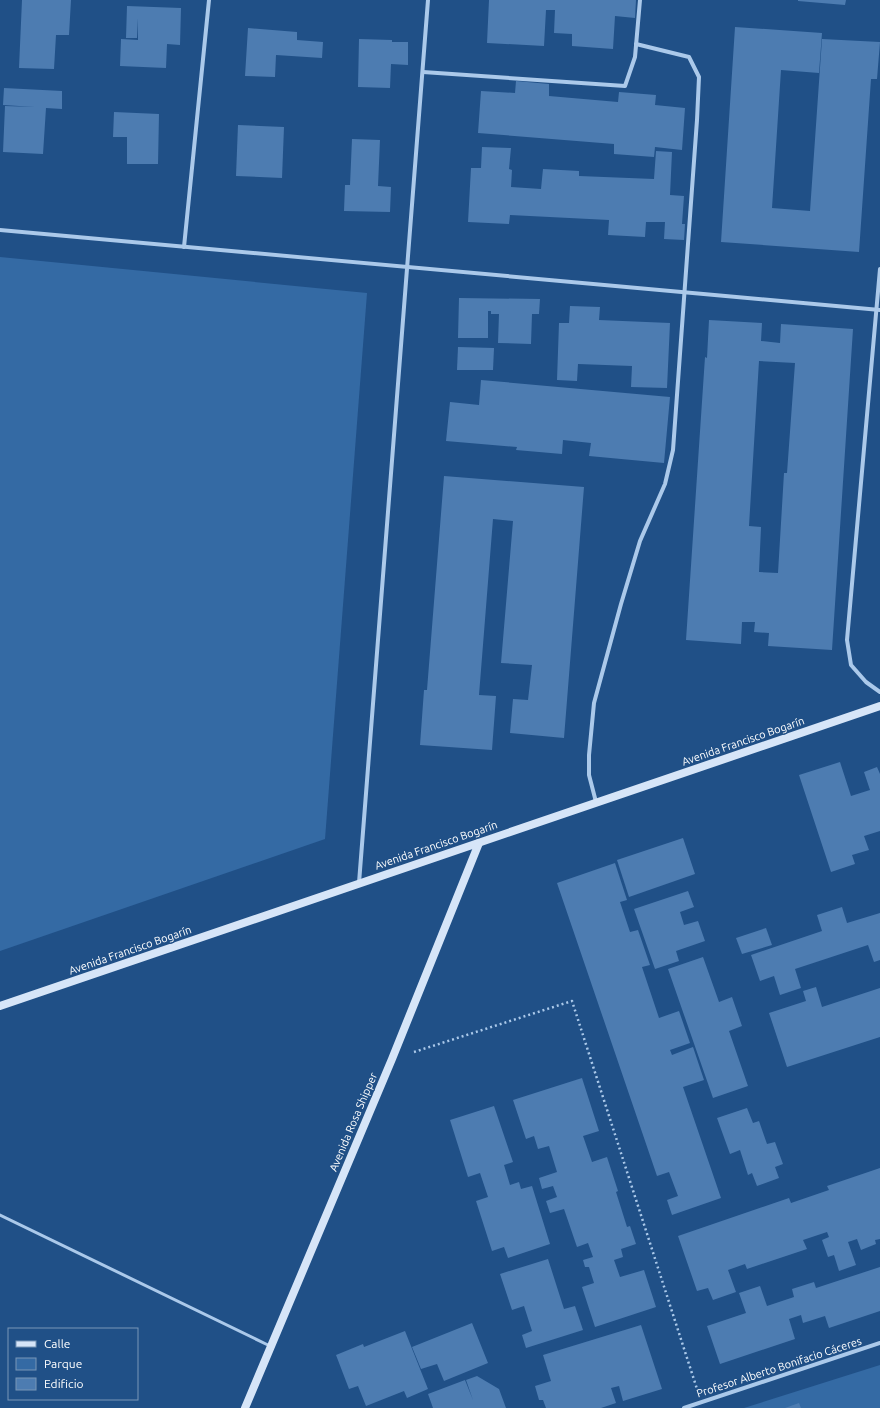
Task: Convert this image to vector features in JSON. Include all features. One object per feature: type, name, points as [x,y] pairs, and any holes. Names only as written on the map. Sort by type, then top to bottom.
[{"type":"street","points":[[184,247],[209,0]]},
{"type":"street","points":[[359,884],[428,0]]},
{"type":"street","points":[[423,72],[625,86],[635,57],[640,0]]},
{"type":"street","points":[[596,802],[589,775],[589,754],[594,703],[640,541],[666,484],[673,450],[697,120],[699,77],[689,57],[636,44]]},
{"type":"street","points":[[0,230],[878,310]]},
{"type":"street","points":[[880,268],[878,310],[847,640],[850,665],[866,682],[880,692]]},
{"type":"street","name":"Avenida Francisco Bogarín","points":[[0,1006],[880,706]]},
{"type":"street","name":"Avenida Rosa Shipper","points":[[245,1408],[392,1059],[479,843]]},
{"type":"street","name":"Profesor Alberto Bonifacio Cáceres","points":[[684,1408],[880,1343]]},
{"type":"street","points":[[701,1403],[703,1408]]},
{"type":"lane","points":[[0,1215],[271,1346]]},
{"type":"path","points":[[392,1059],[572,1001],[701,1403]]},
{"type":"green space","points":[[0,257],[367,293],[325,839],[0,951]]},
{"type":"green space","points":[[880,1365],[880,1408],[744,1408]]},
{"type":"building","points":[[22,0],[71,0],[69,35],[56,35],[54,69],[19,68]]},
{"type":"building","points":[[489,0],[636,0],[635,18],[615,16],[613,49],[572,46],[572,34],[554,33],[555,10],[546,10],[544,46],[487,43]]},
{"type":"building","points":[[798,0],[846,0],[845,5]]},
{"type":"building","points":[[127,6],[181,8],[180,45],[167,44],[166,68],[120,66],[121,39],[138,40],[138,18],[137,38],[126,38]]},
{"type":"building","points":[[735,27],[822,33],[819,73],[781,70],[772,208],[810,211],[822,39],[880,42],[877,79],[871,79],[859,252],[721,242]]},
{"type":"building","points":[[248,28],[297,32],[297,40],[323,42],[322,58],[276,55],[275,77],[245,76]]},
{"type":"building","points":[[359,39],[408,42],[408,65],[391,64],[390,88],[358,87]]},
{"type":"building","points":[[516,81],[549,84],[549,96],[618,102],[619,92],[656,95],[655,105],[685,108],[682,150],[655,147],[654,157],[614,154],[614,144],[478,133],[481,91],[515,93]]},
{"type":"building","points":[[4,88],[62,91],[62,109],[46,108],[43,154],[3,152],[5,106],[35,107],[3,105]]},
{"type":"building","points":[[114,112],[159,114],[158,164],[127,164],[127,137],[113,137]]},
{"type":"building","points":[[238,125],[284,127],[282,178],[236,176]]},
{"type":"building","points":[[352,139],[380,140],[378,186],[391,187],[390,212],[344,211],[345,185],[350,185]]},
{"type":"building","points":[[482,147],[511,148],[509,169],[512,170],[511,187],[541,189],[543,169],[579,171],[579,176],[654,179],[656,151],[672,152],[670,195],[684,196],[682,224],[685,224],[684,240],[664,239],[665,222],[646,222],[645,237],[608,235],[609,220],[510,215],[509,224],[468,222],[471,168],[481,168]]},
{"type":"building","points":[[459,298],[540,299],[539,314],[532,314],[531,344],[498,343],[499,314],[491,314],[491,311],[488,311],[488,338],[458,338]]},
{"type":"building","points":[[570,306],[600,307],[599,320],[670,323],[667,388],[631,387],[632,366],[578,364],[577,381],[557,380],[559,323],[569,323]]},
{"type":"building","points":[[709,320],[762,323],[761,341],[780,343],[781,324],[853,329],[832,650],[768,646],[769,633],[754,632],[755,622],[742,622],[741,644],[686,640],[705,357],[707,358]],"holes":[[[759,361],[795,363],[787,473],[784,473],[778,573],[759,572],[761,527],[749,526]]]},
{"type":"building","points":[[458,347],[494,348],[493,370],[457,370]]},
{"type":"building","points":[[481,380],[670,397],[664,463],[589,456],[591,443],[563,440],[562,454],[516,450],[517,447],[446,441],[450,402],[479,405]]},
{"type":"building","points":[[444,476],[584,487],[564,738],[510,733],[513,699],[528,700],[532,665],[501,663],[513,521],[493,519],[479,695],[496,696],[492,750],[420,745],[424,690],[427,690]]},
{"type":"building","points":[[840,762],[851,796],[870,790],[864,772],[877,767],[880,774],[880,831],[864,836],[869,850],[852,855],[855,864],[831,872],[799,775]]},
{"type":"building","points":[[683,838],[695,874],[629,897],[617,860]]},
{"type":"building","points":[[615,863],[627,900],[620,902],[630,932],[638,930],[650,965],[642,967],[659,1018],[679,1011],[690,1043],[670,1050],[672,1055],[693,1047],[704,1080],[683,1087],[721,1198],[672,1215],[667,1200],[678,1196],[669,1172],[657,1176],[557,883]]},
{"type":"building","points":[[688,891],[694,907],[680,912],[684,925],[698,921],[705,941],[676,951],[679,961],[655,969],[634,909]]},
{"type":"building","points":[[842,907],[847,923],[880,913],[880,960],[874,962],[868,945],[795,969],[801,988],[780,995],[774,976],[760,981],[751,955],[822,931],[817,915]]},
{"type":"building","points":[[766,928],[772,945],[742,954],[736,938]]},
{"type":"building","points":[[703,957],[719,1002],[732,997],[742,1026],[729,1031],[748,1086],[713,1098],[668,969]]},
{"type":"building","points":[[816,987],[822,1007],[880,988],[880,1037],[787,1067],[769,1013],[806,1001],[803,991]]},
{"type":"building","points":[[582,1078],[599,1131],[583,1136],[592,1162],[607,1157],[618,1191],[616,1192],[627,1227],[630,1226],[636,1244],[621,1249],[623,1257],[614,1260],[620,1277],[644,1270],[656,1307],[595,1327],[582,1287],[594,1283],[589,1267],[585,1267],[583,1260],[593,1257],[588,1243],[577,1247],[564,1209],[550,1213],[546,1201],[557,1197],[553,1186],[542,1189],[539,1178],[557,1172],[549,1146],[538,1149],[534,1136],[526,1139],[513,1100]]},
{"type":"building","points":[[494,1106],[513,1162],[504,1165],[510,1185],[519,1182],[521,1189],[532,1186],[550,1244],[508,1258],[504,1247],[492,1251],[476,1201],[488,1197],[480,1173],[468,1177],[450,1120]]},
{"type":"building","points":[[747,1108],[753,1123],[759,1121],[767,1144],[775,1142],[783,1164],[775,1167],[779,1178],[757,1186],[752,1173],[748,1175],[740,1150],[730,1154],[717,1118]]},
{"type":"building","points":[[880,1168],[880,1239],[875,1240],[876,1244],[861,1250],[857,1239],[848,1242],[856,1265],[839,1271],[834,1255],[828,1257],[822,1240],[829,1237],[827,1232],[803,1240],[807,1249],[747,1269],[745,1264],[728,1270],[736,1292],[713,1300],[708,1288],[697,1291],[678,1236],[789,1198],[791,1203],[829,1190],[827,1186]]},
{"type":"building","points":[[548,1259],[564,1309],[575,1306],[583,1330],[526,1348],[522,1335],[532,1331],[524,1306],[512,1310],[500,1274]]},
{"type":"building","points":[[880,1267],[880,1311],[829,1328],[825,1316],[803,1323],[801,1315],[789,1319],[795,1339],[720,1364],[707,1326],[746,1313],[739,1293],[760,1286],[767,1306],[794,1297],[792,1289],[814,1282],[816,1288]]},
{"type":"building","points":[[472,1323],[488,1363],[444,1381],[437,1364],[421,1369],[412,1347]]},
{"type":"building","points":[[641,1325],[662,1389],[623,1401],[619,1386],[611,1388],[616,1403],[601,1408],[546,1408],[543,1400],[539,1400],[535,1386],[551,1381],[543,1355]]},
{"type":"building","points":[[405,1331],[428,1389],[407,1398],[404,1391],[366,1406],[358,1386],[349,1389],[336,1355],[363,1344],[364,1347]]},
{"type":"building","points":[[477,1376],[499,1389],[506,1408],[433,1408],[428,1394],[465,1380],[473,1400],[466,1380]]},
{"type":"building","points":[[799,1403],[801,1408],[785,1408]]}]
